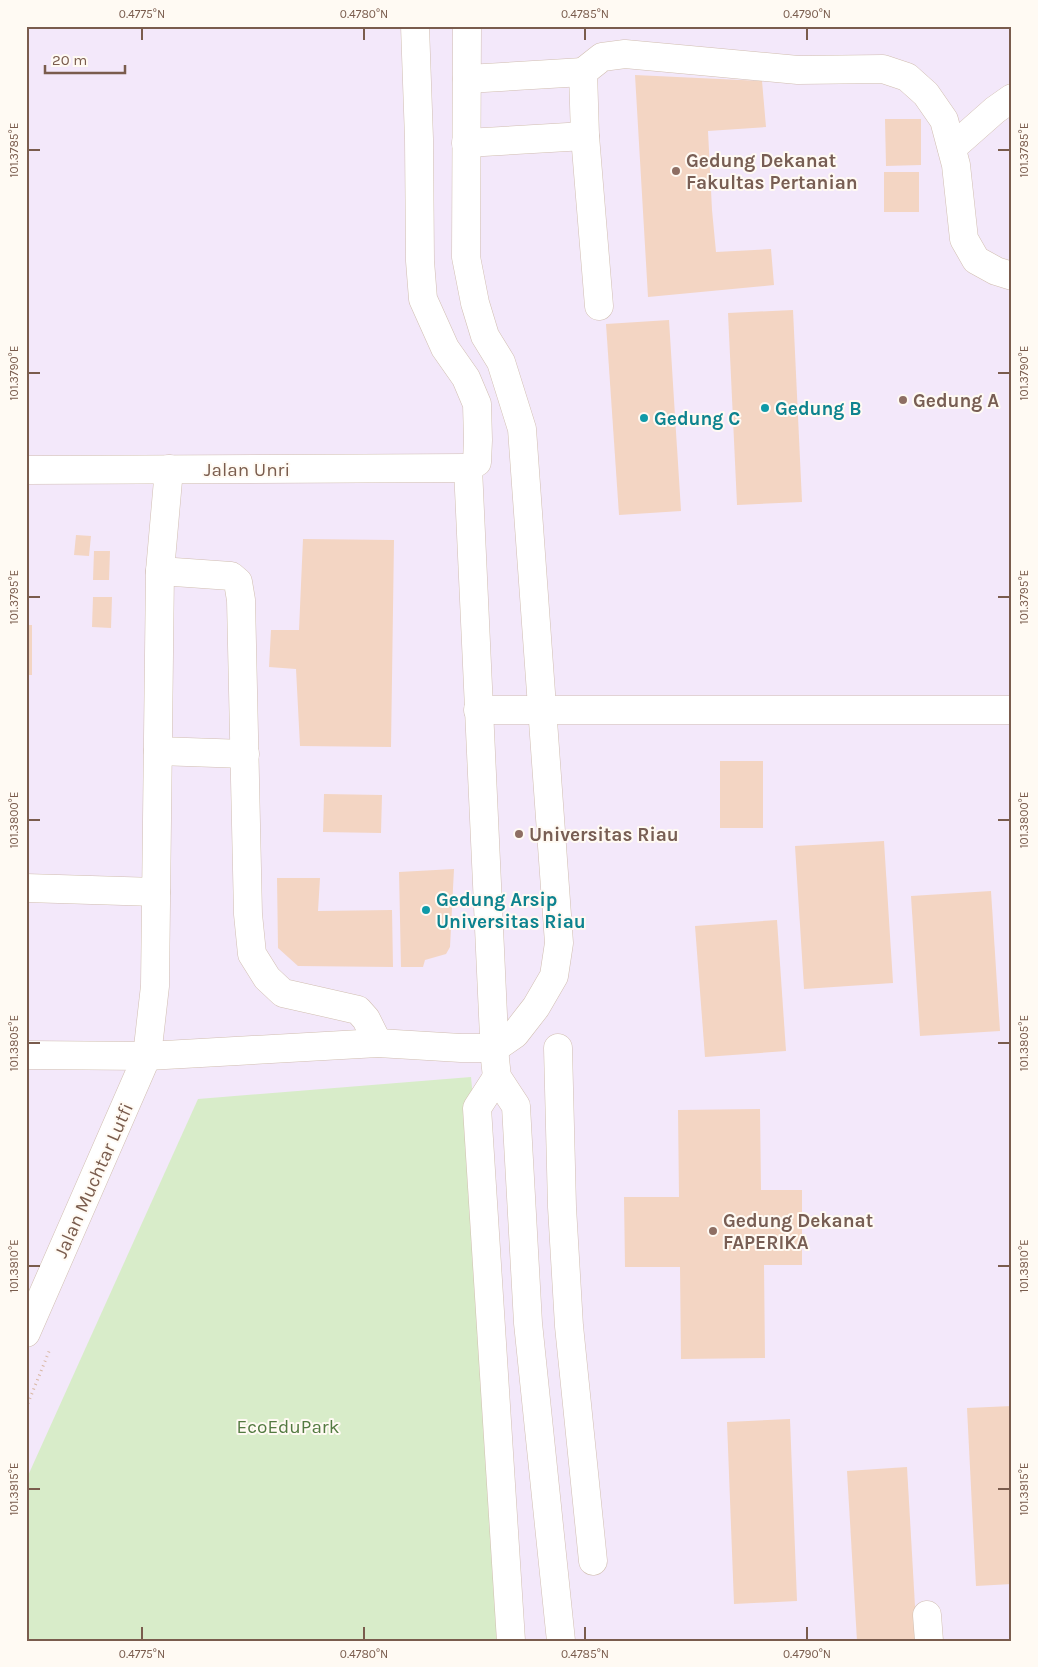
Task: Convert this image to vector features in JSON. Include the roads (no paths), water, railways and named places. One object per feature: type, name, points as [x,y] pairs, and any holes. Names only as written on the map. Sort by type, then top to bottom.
[{"type":"lane","points":[[415,26],[419,139],[420,261],[423,299],[445,348],[466,378],[477,404],[477,462],[468,468],[478,710],[497,1078],[516,1106],[528,1323],[560,1641]]},
{"type":"lane","points":[[466,378],[468,26]]},
{"type":"lane","points":[[467,79],[583,72],[602,57],[625,54],[798,70],[883,69],[907,77],[926,94],[944,120],[956,165],[964,239],[976,260],[996,271],[1012,276]]},
{"type":"lane","points":[[583,72],[585,136],[599,306]]},
{"type":"lane","points":[[952,148],[995,110],[1012,98]]},
{"type":"lane","points":[[466,143],[585,136]]},
{"type":"lane","points":[[26,1055],[147,1056],[378,1043],[495,1048],[515,1034],[536,1007],[554,976],[559,943],[522,429],[500,362],[486,336],[475,303],[466,257]]},
{"type":"lane","name":"Jalan Unri","points":[[26,470],[468,468]]},
{"type":"lane","name":"Jalan Muchtar Lutfi","points":[[26,1333],[147,1056],[155,986],[160,571],[169,469]]},
{"type":"lane","points":[[160,571],[231,576],[238,582],[241,600],[248,914],[252,954],[266,978],[283,993],[358,1010],[366,1019],[378,1043]]},
{"type":"lane","points":[[478,710],[1012,710]]},
{"type":"lane","points":[[158,751],[245,754]]},
{"type":"lane","points":[[26,888],[156,892]]},
{"type":"lane","points":[[558,1048],[562,1207],[569,1326],[593,1562]]},
{"type":"lane","points":[[497,1078],[478,1108],[511,1641]]},
{"type":"lane","points":[[522,1209],[562,1207]]},
{"type":"lane","points":[[528,1323],[569,1326]]},
{"type":"place","name":"Gedung Dekanat Fakultas Pertanian","points":[[676,171]]},
{"type":"place","name":"Gedung A","points":[[903,400]]},
{"type":"place","name":"Gedung B","points":[[765,408]]},
{"type":"place","name":"Gedung C","points":[[644,418]]},
{"type":"place","name":"Universitas Riau","points":[[519,834]]},
{"type":"place","name":"Gedung Arsip Universitas Riau","points":[[426,910]]},
{"type":"place","name":"Gedung Dekanat FAPERIKA","points":[[713,1231]]},
{"type":"park label","name":"EcoEduPark","points":[[288,1426]]}]
